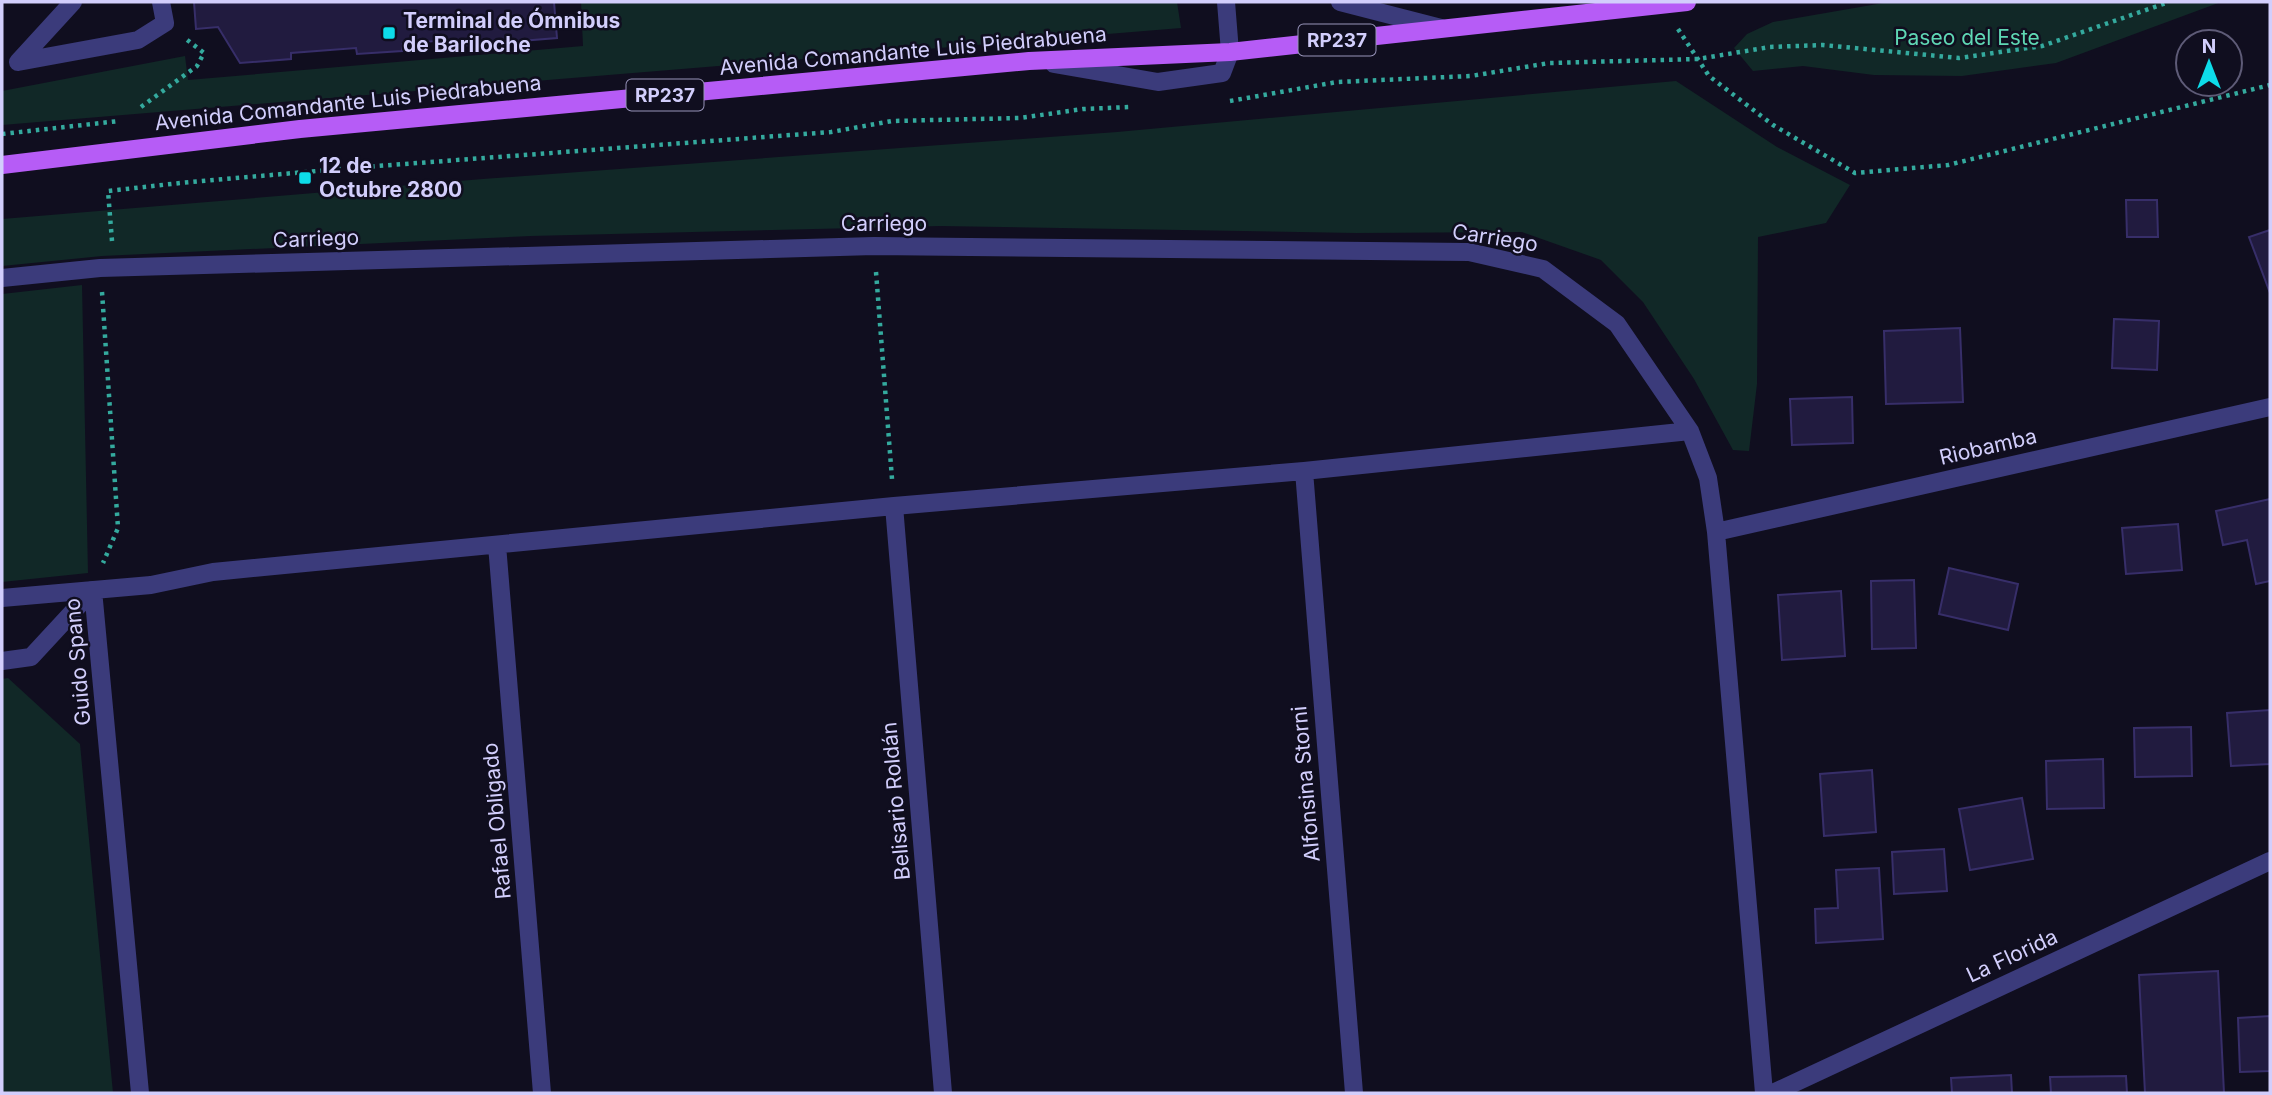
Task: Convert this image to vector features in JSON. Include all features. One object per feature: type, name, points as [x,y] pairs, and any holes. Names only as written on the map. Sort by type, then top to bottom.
[{"type":"main road","name":"Avenida Comandante Luis Piedrabuena","points":[[7,163],[314,128],[1029,61],[1230,52],[1687,2]]},
{"type":"street","points":[[10,63],[73,2]]},
{"type":"street","points":[[10,63],[138,40],[165,23],[161,2]]},
{"type":"street","points":[[1029,61],[1158,82],[1222,73],[1230,52],[1226,2]]},
{"type":"street","points":[[1340,2],[1444,29]]},
{"type":"street","name":"Carriego","points":[[2,278],[100,268],[874,246],[1469,252],[1544,269],[1617,324],[1690,431],[1708,478],[1716,532],[1764,1093]]},
{"type":"street","name":"Riobamba","points":[[1716,532],[2270,407]]},
{"type":"street","points":[[2,598],[151,585],[212,572],[894,506],[1304,471],[1690,431]]},
{"type":"street","name":"Alfonsina Storni","points":[[1304,471],[1354,1093]]},
{"type":"street","name":"Belisario Roldán","points":[[894,506],[943,1093]]},
{"type":"street","name":"Rafael Obligado","points":[[497,545],[542,1093]]},
{"type":"street","points":[[2,662],[32,657],[93,590]]},
{"type":"street","name":"Guido Spano","points":[[93,590],[140,1093]]},
{"type":"street","name":"La Florida","points":[[1773,1093],[2270,861]]},
{"type":"path","points":[[1662,5],[1709,76],[1773,125],[1855,173],[1948,165],[2270,85]]},
{"type":"path","points":[[141,107],[197,66],[205,53]]},
{"type":"path","points":[[2,134],[130,120]]},
{"type":"path","name":"Guido Spano","points":[[93,590],[118,528],[100,268],[112,249],[108,191]]},
{"type":"path","points":[[874,246],[894,506]]},
{"type":"green space","points":[[581,2],[1177,2],[1181,28],[2,125],[2,91],[185,56],[188,80],[583,46]]},
{"type":"green space","name":"Paseo del Este","points":[[1889,2],[2221,2],[2056,63],[1962,76],[1874,75],[1803,66],[1753,71],[1734,48],[1747,34],[1773,22]]},
{"type":"green space","points":[[1676,81],[1777,147],[1850,185],[1826,223],[1758,237],[1757,384],[1749,451],[1733,450],[1694,379],[1643,302],[1601,260],[1522,232],[1356,233],[940,226],[531,236],[102,256],[2,266],[2,219],[483,179],[1117,132]]},
{"type":"green space","points":[[82,285],[88,573],[2,582],[2,294]]},
{"type":"green space","points":[[8,678],[80,744],[113,1093],[2,1093],[2,679]]},
{"type":"building","name":"Terminal de Ómnibus de Bariloche","points":[[194,2],[554,2],[557,38],[436,48],[435,41],[402,44],[402,51],[357,54],[356,48],[291,53],[291,59],[240,63],[218,27],[196,29]]},
{"type":"building","points":[[2126,200],[2157,200],[2158,237],[2127,237]]},
{"type":"building","points":[[2270,230],[2270,293],[2249,237]]},
{"type":"building","points":[[2114,319],[2159,321],[2157,370],[2112,368]]},
{"type":"building","points":[[1960,328],[1963,402],[1886,404],[1884,331]]},
{"type":"building","points":[[1852,397],[1853,443],[1792,445],[1790,399]]},
{"type":"building","points":[[2270,499],[2270,581],[2256,584],[2247,540],[2223,545],[2216,511]]},
{"type":"building","points":[[2178,524],[2182,570],[2126,574],[2122,528]]},
{"type":"building","points":[[1949,568],[2018,584],[2008,630],[1939,614]]},
{"type":"building","points":[[1914,580],[1916,648],[1872,649],[1871,581]]},
{"type":"building","points":[[1841,591],[1845,656],[1782,660],[1778,595]]},
{"type":"building","points":[[2270,710],[2270,764],[2231,766],[2227,713]]},
{"type":"building","points":[[2191,727],[2192,776],[2135,777],[2134,728]]},
{"type":"building","points":[[2103,759],[2104,808],[2047,809],[2046,761]]},
{"type":"building","points":[[1872,770],[1876,832],[1824,836],[1820,774]]},
{"type":"building","points":[[2022,798],[2033,859],[1970,870],[1959,809]]},
{"type":"building","points":[[1944,849],[1947,891],[1894,894],[1892,852]]},
{"type":"building","points":[[1879,868],[1883,939],[1816,943],[1815,909],[1838,908],[1836,870]]},
{"type":"building","points":[[2218,971],[2224,1093],[2145,1093],[2139,975]]},
{"type":"building","points":[[2270,1016],[2270,1071],[2240,1072],[2238,1018]]},
{"type":"building","points":[[2011,1075],[2012,1093],[1952,1093],[1951,1078]]},
{"type":"building","points":[[2126,1076],[2127,1093],[2051,1093],[2050,1077]]},
{"type":"place","name":"Terminal de Ómnibus de Bariloche","points":[[389,33]]},
{"type":"place","name":"12 de Octubre 2800","points":[[305,178]]}]
